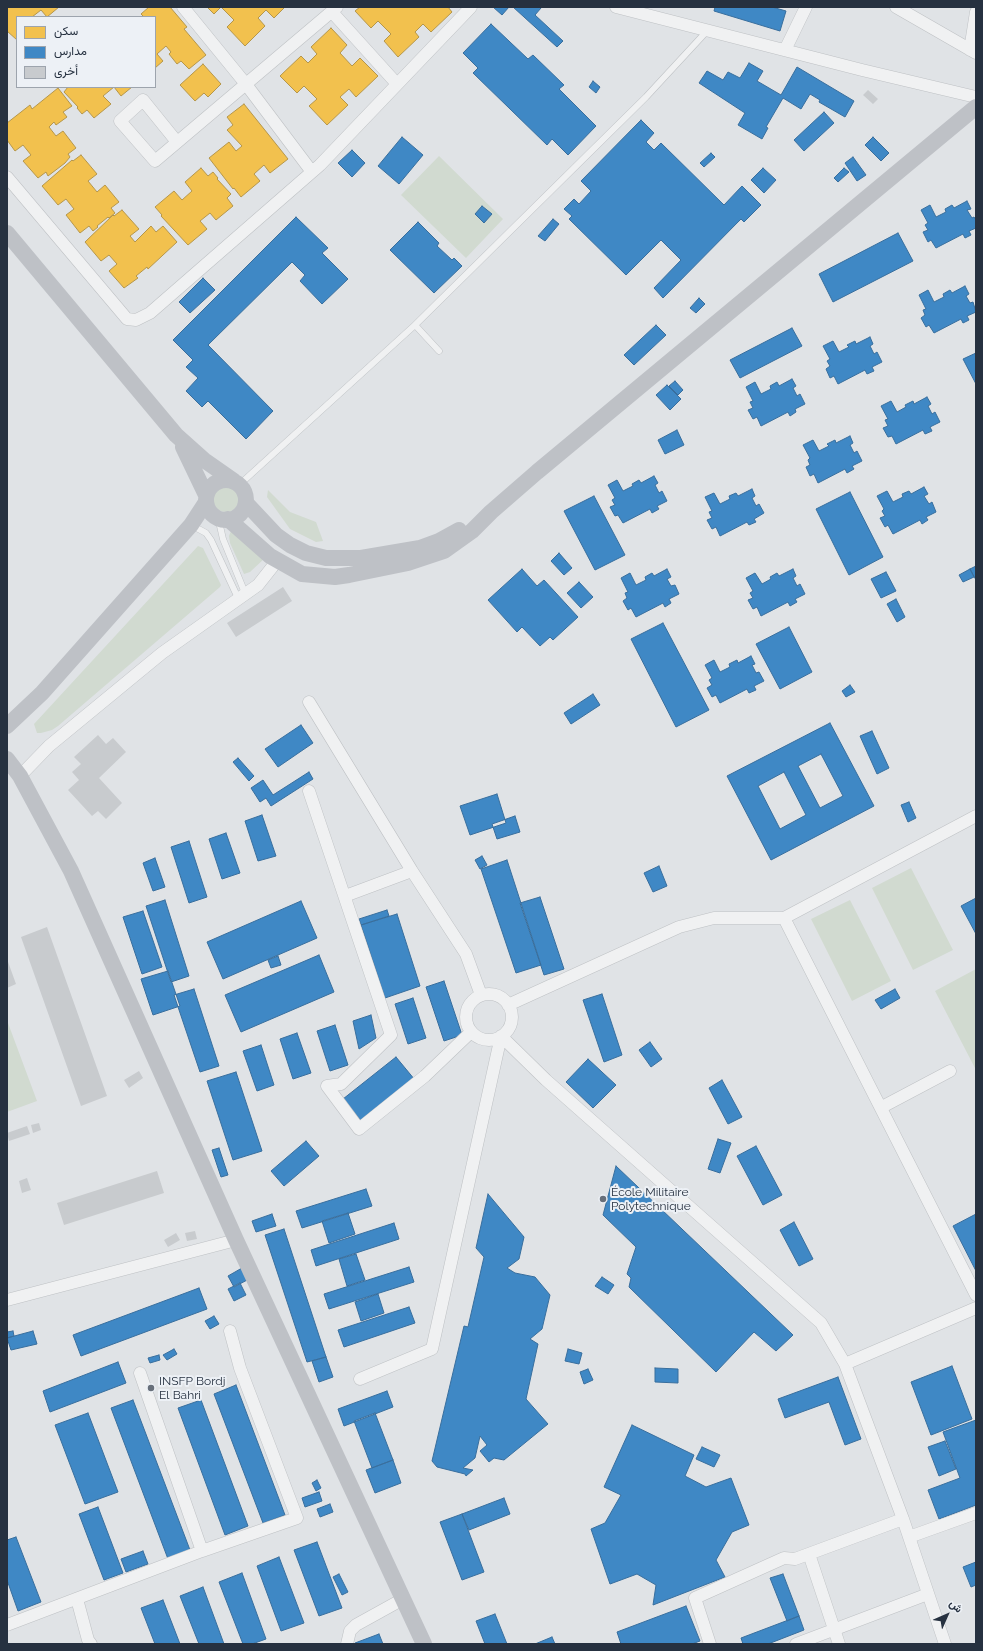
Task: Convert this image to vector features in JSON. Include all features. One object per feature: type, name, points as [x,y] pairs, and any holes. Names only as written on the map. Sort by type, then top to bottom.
[{"type":"main road","points":[[176,435],[206,498],[208,508],[277,561],[302,574],[335,577],[408,563],[444,551],[472,531],[491,512],[976,107]]},
{"type":"main road","points":[[7,233],[176,435],[204,460],[237,483],[243,490],[246,503],[276,535],[290,545],[306,553],[343,559],[420,548],[456,532],[474,518],[491,512]]},
{"type":"main road","points":[[7,726],[42,693],[191,525],[206,498],[209,489],[220,480],[237,483]]},
{"type":"main road","points":[[191,525],[240,514],[246,503]]},
{"type":"main road","points":[[7,759],[20,776],[71,871],[236,1240],[424,1644]]},
{"type":"street","points":[[183,7],[245,83],[312,172]]},
{"type":"street","points":[[7,177],[127,319],[136,320],[150,313],[312,172],[471,7]]},
{"type":"street","points":[[619,7],[707,31],[976,97]]},
{"type":"street","points":[[785,50],[806,7]]},
{"type":"street","points":[[896,7],[973,52],[976,12]]},
{"type":"street","points":[[177,142],[143,100],[120,121],[155,161],[177,142],[245,83],[335,10],[398,84]]},
{"type":"street","points":[[20,776],[41,753],[134,676],[263,579],[277,561]]},
{"type":"street","points":[[309,702],[412,871],[466,954],[481,995]]},
{"type":"street","points":[[309,791],[391,1035],[341,1084],[327,1086],[359,1129],[425,1076],[471,1032]]},
{"type":"street","points":[[508,1005],[679,927],[714,918],[784,918],[976,816]]},
{"type":"street","points":[[345,896],[412,871]]},
{"type":"street","points":[[784,918],[976,1295]]},
{"type":"street","points":[[481,995],[496,995],[508,1005],[512,1013],[511,1022],[508,1030],[501,1036],[490,1040],[483,1039],[471,1032],[467,1025],[466,1010],[475,998],[481,995]]},
{"type":"street","points":[[501,1036],[552,1085],[821,1323],[845,1364],[903,1519],[945,1644]]},
{"type":"street","points":[[360,1379],[432,1349],[501,1036]]},
{"type":"street","points":[[882,1108],[950,1071]]},
{"type":"street","points":[[7,1300],[236,1240]]},
{"type":"street","points":[[845,1364],[976,1308]]},
{"type":"street","points":[[7,1624],[202,1551],[297,1518],[240,1368],[230,1331]]},
{"type":"street","points":[[140,1373],[202,1551]]},
{"type":"street","points":[[909,1537],[976,1513]]},
{"type":"street","points":[[710,1644],[694,1595],[784,1558],[795,1559],[903,1519]]},
{"type":"street","points":[[809,1554],[839,1644]]},
{"type":"street","points":[[796,1644],[928,1594]]},
{"type":"street","points":[[77,1599],[85,1643]]},
{"type":"street","points":[[346,1644],[350,1631],[356,1624],[403,1599]]},
{"type":"lane","points":[[237,483],[415,325],[646,98],[707,31]]},
{"type":"lane","points":[[415,325],[439,351]]},
{"type":"lane","points":[[221,518],[220,526],[222,539],[242,596]]},
{"type":"lane","points":[[191,525],[206,533],[242,596]]},
{"type":"shaded area","points":[[439,156],[503,219],[466,258],[401,195]]},
{"type":"shaded area","points":[[226,486],[235,490],[239,499],[235,508],[226,512],[217,508],[213,499],[217,490]]},
{"type":"shaded area","points":[[268,490],[290,512],[316,522],[323,541],[316,542],[290,529],[267,497]]},
{"type":"shaded area","points":[[231,531],[265,558],[250,572],[244,574],[230,543],[229,536]]},
{"type":"shaded area","points":[[198,546],[203,548],[221,585],[220,587],[58,726],[52,730],[37,733],[34,724]]},
{"type":"shaded area","points":[[911,868],[953,950],[913,970],[872,888]]},
{"type":"shaded area","points":[[850,900],[891,981],[852,1001],[811,919]]},
{"type":"shaded area","points":[[976,969],[976,1070],[935,991]]},
{"type":"shaded area","points":[[7,1023],[37,1101],[7,1112]]},
{"type":"building: سكن","points":[[7,7],[59,7],[48,16],[46,16],[41,10],[33,16],[16,16],[16,39],[7,31]]},
{"type":"building: سكن","points":[[149,7],[170,7],[187,27],[184,29],[206,55],[189,69],[181,61],[177,64],[169,54],[171,52],[166,46],[157,54],[163,61],[156,67],[156,16],[143,16],[141,14]]},
{"type":"building: سكن","points":[[207,7],[221,7],[214,14]]},
{"type":"building: سكن","points":[[221,7],[285,7],[274,18],[266,10],[258,18],[265,26],[245,46],[227,27],[234,20]]},
{"type":"building: سكن","points":[[360,7],[448,7],[452,12],[431,32],[423,24],[415,32],[419,37],[398,57],[384,41],[391,34],[378,21],[371,28],[355,11]]},
{"type":"building: سكن","points":[[331,28],[347,45],[340,53],[352,66],[360,58],[378,76],[356,97],[349,89],[340,97],[348,105],[327,125],[309,106],[317,99],[304,86],[297,93],[280,76],[301,56],[308,63],[317,54],[311,47]]},
{"type":"building: سكن","points":[[203,64],[221,84],[208,97],[204,93],[195,101],[180,85]]},
{"type":"building: سكن","points":[[58,88],[72,106],[63,112],[67,117],[56,125],[54,122],[49,127],[56,136],[63,131],[76,148],[68,154],[70,157],[65,163],[48,176],[46,172],[38,178],[23,161],[31,155],[23,145],[15,151],[7,140],[7,123],[30,105],[32,109]]},
{"type":"building: سكن","points":[[67,88],[113,88],[103,96],[111,104],[94,118],[87,110],[82,114],[77,108],[78,107],[64,92]]},
{"type":"building: سكن","points":[[115,88],[131,88],[121,96]]},
{"type":"building: سكن","points":[[244,104],[288,159],[270,173],[264,165],[254,174],[260,181],[241,197],[209,158],[229,142],[236,151],[242,146],[227,130],[233,125],[227,117]]},
{"type":"building: سكن","points":[[81,155],[97,174],[88,181],[97,192],[105,185],[119,202],[111,208],[115,213],[97,226],[98,227],[93,231],[89,226],[80,233],[66,215],[74,209],[66,199],[58,205],[42,186],[72,160],[73,161]]},
{"type":"building: سكن","points":[[201,168],[208,176],[213,172],[218,178],[217,179],[231,194],[227,198],[233,206],[216,220],[210,213],[200,221],[207,229],[188,245],[161,216],[162,215],[155,207],[174,191],[182,200],[192,191],[185,182]]},
{"type":"building: سكن","points":[[122,210],[139,229],[130,236],[135,242],[151,226],[156,232],[163,226],[177,242],[148,269],[147,267],[136,276],[138,278],[124,288],[109,271],[117,264],[109,255],[101,261],[85,242],[113,215],[114,216]]},
{"type":"building: مدارس","points":[[493,7],[509,7],[502,15]]},
{"type":"building: مدارس","points":[[513,7],[540,7],[541,8],[535,15],[563,41],[557,47]]},
{"type":"building: مدارس","points":[[715,7],[772,7],[786,11],[780,31],[714,11]]},
{"type":"building: مدارس","points":[[491,24],[528,59],[533,55],[564,85],[559,89],[596,126],[568,155],[552,139],[547,145],[473,73],[478,68],[463,53]]},
{"type":"building: مدارس","points":[[749,63],[763,71],[757,81],[781,95],[797,67],[854,101],[845,117],[819,102],[820,100],[810,94],[801,109],[783,98],[766,127],[768,128],[762,139],[738,125],[745,113],[699,83],[707,71],[723,80],[728,72],[740,78]]},
{"type":"building: مدارس","points":[[593,81],[600,87],[596,93],[589,87]]},
{"type":"building: مدارس","points":[[824,112],[834,123],[804,151],[794,140]]},
{"type":"building: مدارس","points":[[641,120],[654,133],[646,142],[654,150],[661,143],[724,205],[742,186],[761,205],[744,222],[741,219],[663,298],[654,288],[681,260],[661,240],[626,275],[569,219],[572,216],[564,209],[574,199],[579,204],[591,191],[581,181]]},
{"type":"building: مدارس","points":[[402,137],[423,155],[399,184],[378,166]]},
{"type":"building: مدارس","points":[[873,137],[889,153],[881,161],[865,145]]},
{"type":"building: مدارس","points":[[352,150],[365,163],[352,177],[338,163]]},
{"type":"building: مدارس","points":[[711,153],[715,157],[704,167],[700,163]]},
{"type":"building: مدارس","points":[[853,157],[866,175],[857,181],[845,163]]},
{"type":"building: مدارس","points":[[763,168],[776,180],[764,193],[751,180]]},
{"type":"building: مدارس","points":[[844,168],[849,172],[838,182],[834,178]]},
{"type":"building: مدارس","points":[[967,201],[971,209],[967,210],[972,218],[974,217],[976,220],[976,228],[969,231],[971,235],[965,238],[963,234],[936,248],[931,240],[928,242],[923,232],[928,230],[925,225],[928,223],[921,210],[930,205],[936,217],[946,212],[945,209],[952,205],[954,208]]},
{"type":"building: مدارس","points":[[482,206],[492,214],[484,223],[475,214]]},
{"type":"building: مدارس","points":[[296,217],[328,248],[322,253],[348,279],[322,304],[300,281],[305,275],[292,262],[208,345],[273,411],[246,439],[208,401],[202,407],[186,391],[198,378],[186,367],[193,360],[173,340]]},
{"type":"building: مدارس","points":[[553,219],[559,224],[545,241],[538,236]]},
{"type":"building: مدارس","points":[[418,222],[439,243],[437,246],[452,260],[454,258],[462,266],[434,293],[390,250]]},
{"type":"building: مدارس","points":[[898,233],[913,261],[833,302],[819,274]]},
{"type":"building: مدارس","points":[[203,278],[215,290],[190,313],[179,302]]},
{"type":"building: مدارس","points":[[965,286],[969,294],[966,296],[970,303],[973,302],[976,312],[967,316],[969,320],[963,323],[961,319],[934,333],[929,325],[926,327],[921,318],[925,315],[923,310],[926,309],[919,295],[928,290],[934,302],[944,297],[943,294],[950,290],[952,293]]},
{"type":"building: مدارس","points":[[699,298],[705,304],[696,313],[690,308]]},
{"type":"building: مدارس","points":[[656,325],[666,335],[634,365],[624,355]]},
{"type":"building: مدارس","points":[[792,328],[802,346],[740,378],[730,360]]},
{"type":"building: مدارس","points":[[870,337],[873,344],[870,346],[874,354],[877,352],[882,362],[872,367],[874,371],[867,374],[865,370],[838,384],[834,376],[830,378],[826,369],[830,366],[827,361],[830,359],[823,346],[833,341],[839,352],[849,347],[847,345],[855,341],[856,344]]},
{"type":"building: مدارس","points":[[976,353],[976,384],[963,359]]},
{"type":"building: مدارس","points":[[792,379],[796,386],[793,388],[797,396],[800,394],[805,404],[795,409],[796,412],[790,416],[788,412],[761,426],[757,417],[753,419],[748,410],[753,408],[750,402],[753,401],[746,387],[755,382],[761,394],[771,389],[770,386],[777,382],[779,386]]},
{"type":"building: مدارس","points":[[675,381],[683,390],[678,395],[669,386]]},
{"type":"building: مدارس","points":[[667,385],[681,399],[670,410],[656,395]]},
{"type":"building: مدارس","points":[[927,397],[931,404],[928,406],[932,414],[935,412],[940,422],[930,427],[932,431],[925,434],[923,430],[896,444],[892,436],[888,437],[883,428],[888,426],[885,420],[888,419],[881,406],[891,401],[897,412],[906,407],[905,405],[913,401],[914,404]]},
{"type":"building: مدارس","points":[[677,430],[684,445],[665,454],[658,440]]},
{"type":"building: مدارس","points":[[850,436],[853,443],[850,445],[854,453],[857,451],[862,461],[852,466],[854,469],[847,473],[845,469],[818,483],[814,474],[810,476],[806,467],[810,465],[808,460],[810,458],[803,445],[813,440],[819,451],[829,446],[827,444],[835,440],[836,443]]},
{"type":"building: مدارس","points":[[654,476],[658,483],[655,485],[659,493],[662,491],[667,501],[657,506],[659,509],[652,513],[650,509],[623,523],[618,515],[615,516],[610,507],[615,505],[612,500],[615,498],[608,485],[617,480],[623,491],[633,486],[632,484],[639,480],[641,483]]},
{"type":"building: مدارس","points":[[924,487],[928,494],[924,496],[929,504],[932,502],[936,512],[926,517],[928,520],[922,524],[920,520],[893,534],[888,525],[885,527],[880,518],[885,516],[882,511],[884,509],[877,496],[887,491],[893,502],[903,497],[902,494],[909,491],[911,494]]},
{"type":"building: مدارس","points":[[752,489],[755,496],[752,498],[756,506],[759,504],[764,513],[754,519],[756,522],[749,525],[747,522],[720,536],[716,527],[712,529],[707,520],[712,518],[709,512],[712,511],[705,497],[714,493],[720,504],[730,499],[729,496],[736,493],[738,496]]},
{"type":"building: مدارس","points":[[850,492],[883,557],[849,575],[816,509]]},
{"type":"building: مدارس","points":[[594,496],[625,555],[595,570],[564,511]]},
{"type":"building: مدارس","points":[[559,553],[572,568],[564,575],[551,561]]},
{"type":"building: مدارس","points":[[976,566],[976,580],[970,569]]},
{"type":"building: مدارس","points":[[522,569],[537,586],[544,580],[578,617],[553,640],[550,637],[540,646],[522,627],[517,632],[488,600]]},
{"type":"building: مدارس","points":[[667,569],[671,577],[667,579],[671,586],[675,585],[679,594],[669,599],[671,603],[665,607],[663,603],[636,617],[631,608],[628,610],[623,601],[627,598],[625,593],[628,592],[621,578],[630,573],[636,585],[646,580],[645,577],[652,573],[654,576]]},
{"type":"building: مدارس","points":[[793,569],[796,576],[793,578],[797,586],[800,584],[805,594],[795,599],[797,602],[790,606],[788,602],[761,616],[757,607],[753,609],[748,600],[753,598],[750,593],[753,591],[746,578],[755,573],[762,584],[771,579],[770,577],[777,573],[779,576]]},
{"type":"building: مدارس","points":[[970,569],[974,577],[963,582],[959,575]]},
{"type":"building: مدارس","points":[[886,572],[896,591],[881,598],[871,579]]},
{"type":"building: مدارس","points":[[579,582],[593,597],[581,608],[567,593]]},
{"type":"building: مدارس","points":[[896,599],[905,617],[897,622],[887,604]]},
{"type":"building: مدارس","points":[[663,623],[709,710],[676,727],[631,639]]},
{"type":"building: مدارس","points":[[789,627],[812,672],[780,689],[756,644]]},
{"type":"building: مدارس","points":[[751,656],[755,664],[752,665],[756,673],[759,672],[764,681],[754,686],[756,690],[749,693],[747,689],[720,703],[716,695],[712,697],[707,688],[712,685],[709,680],[712,678],[705,665],[714,660],[720,672],[730,667],[729,664],[737,660],[738,663]]},
{"type":"building: مدارس","points":[[850,685],[855,692],[846,697],[842,691]]},
{"type":"building: مدارس","points":[[593,694],[600,705],[571,724],[564,713]]},
{"type":"building: مدارس","points":[[830,723],[874,806],[771,860],[727,776]],"holes":[[[821,754],[843,796],[820,808],[798,766]],[[784,772],[806,815],[780,829],[758,786]]]},
{"type":"building: مدارس","points":[[301,725],[313,743],[278,767],[265,749]]},
{"type":"building: مدارس","points":[[872,731],[889,768],[877,774],[860,736]]},
{"type":"building: مدارس","points":[[238,758],[254,776],[249,781],[233,762]]},
{"type":"building: مدارس","points":[[309,772],[313,779],[271,806],[266,798],[260,802],[251,788],[263,780],[273,795]]},
{"type":"building: مدارس","points":[[497,794],[506,823],[470,835],[460,806]]},
{"type":"building: مدارس","points":[[909,802],[916,818],[908,822],[901,805]]},
{"type":"building: مدارس","points":[[262,815],[276,856],[258,861],[245,821]]},
{"type":"building: مدارس","points":[[515,816],[520,832],[497,839],[492,824]]},
{"type":"building: مدارس","points":[[226,833],[240,873],[222,879],[209,839]]},
{"type":"building: مدارس","points":[[189,841],[207,897],[189,903],[171,847]]},
{"type":"building: مدارس","points":[[482,856],[487,865],[480,869],[475,860]]},
{"type":"building: مدارس","points":[[155,858],[165,887],[153,891],[143,863]]},
{"type":"building: مدارس","points":[[507,860],[541,965],[516,973],[481,869]]},
{"type":"building: مدارس","points":[[659,866],[667,886],[653,892],[644,873]]},
{"type":"building: مدارس","points":[[540,897],[564,969],[544,975],[520,903]]},
{"type":"building: مدارس","points":[[976,898],[976,934],[961,906]]},
{"type":"building: مدارس","points":[[165,900],[189,976],[171,982],[146,906]]},
{"type":"building: مدارس","points":[[301,901],[317,938],[223,979],[207,942]]},
{"type":"building: مدارس","points":[[387,910],[389,916],[361,925],[359,919]]},
{"type":"building: مدارس","points":[[143,911],[162,967],[142,974],[123,917]]},
{"type":"building: مدارس","points":[[397,914],[420,986],[385,998],[361,925]]},
{"type":"building: مدارس","points":[[319,955],[334,992],[241,1032],[225,995]]},
{"type":"building: مدارس","points":[[278,956],[281,965],[271,968],[268,960]]},
{"type":"building: مدارس","points":[[168,971],[180,1006],[153,1015],[141,979]]},
{"type":"building: مدارس","points":[[444,981],[462,1035],[444,1041],[426,987]]},
{"type":"building: مدارس","points":[[194,989],[219,1066],[200,1072],[174,995]]},
{"type":"building: مدارس","points":[[895,989],[900,998],[881,1009],[875,1000]]},
{"type":"building: مدارس","points":[[602,994],[622,1055],[604,1062],[583,1000]]},
{"type":"building: مدارس","points":[[413,998],[426,1038],[408,1044],[395,1004]]},
{"type":"building: مدارس","points":[[371,1015],[376,1038],[359,1049],[353,1021]]},
{"type":"building: مدارس","points":[[335,1025],[348,1065],[330,1071],[317,1031]]},
{"type":"building: مدارس","points":[[297,1033],[311,1073],[293,1079],[280,1039]]},
{"type":"building: مدارس","points":[[650,1042],[662,1059],[651,1067],[639,1050]]},
{"type":"building: مدارس","points":[[261,1045],[274,1085],[257,1091],[243,1051]]},
{"type":"building: مدارس","points":[[396,1057],[415,1080],[362,1122],[343,1099]]},
{"type":"building: مدارس","points":[[588,1059],[616,1085],[593,1108],[566,1082]]},
{"type":"building: مدارس","points":[[236,1072],[262,1151],[233,1160],[207,1081]]},
{"type":"building: مدارس","points":[[722,1080],[742,1117],[728,1124],[709,1088]]},
{"type":"building: مدارس","points":[[718,1139],[731,1143],[720,1173],[708,1169]]},
{"type":"building: مدارس","points":[[306,1141],[319,1156],[284,1186],[271,1171]]},
{"type":"building: مدارس","points":[[756,1146],[782,1195],[763,1205],[737,1156]]},
{"type":"building: مدارس","points":[[219,1148],[228,1175],[221,1177],[212,1150]]},
{"type":"building: مدارس","points":[[616,1166],[793,1335],[776,1351],[754,1332],[716,1372],[629,1287],[631,1278],[627,1274],[636,1247],[603,1215]]},
{"type":"building: مدارس","points":[[366,1189],[372,1206],[302,1228],[296,1211]]},
{"type":"building: مدارس","points":[[488,1194],[524,1237],[519,1259],[507,1268],[515,1273],[535,1277],[550,1295],[542,1329],[530,1339],[538,1344],[526,1399],[548,1424],[504,1460],[494,1458],[489,1462],[480,1451],[487,1445],[480,1436],[475,1458],[463,1468],[473,1470],[466,1476],[465,1474],[437,1467],[432,1461],[464,1326],[468,1327],[484,1257],[476,1248]]},
{"type":"building: مدارس","points":[[348,1213],[355,1234],[329,1243],[322,1221]]},
{"type":"building: مدارس","points":[[272,1214],[276,1226],[256,1232],[252,1221]]},
{"type":"building: مدارس","points":[[976,1214],[976,1271],[953,1226]]},
{"type":"building: مدارس","points":[[794,1222],[813,1259],[799,1266],[780,1230]]},
{"type":"building: مدارس","points":[[394,1223],[399,1239],[316,1266],[311,1250]]},
{"type":"building: مدارس","points":[[284,1229],[326,1357],[307,1362],[265,1235]]},
{"type":"building: مدارس","points":[[356,1254],[365,1280],[347,1286],[339,1259]]},
{"type":"building: مدارس","points":[[409,1267],[414,1282],[329,1309],[324,1294]]},
{"type":"building: مدارس","points":[[242,1268],[249,1279],[234,1287],[228,1276]]},
{"type":"building: مدارس","points":[[602,1277],[614,1285],[608,1294],[595,1286]]},
{"type":"building: مدارس","points":[[240,1283],[246,1295],[234,1301],[228,1289]]},
{"type":"building: مدارس","points":[[199,1288],[207,1309],[81,1356],[73,1335]]},
{"type":"building: مدارس","points":[[378,1294],[384,1313],[361,1321],[355,1302]]},
{"type":"building: مدارس","points":[[409,1307],[415,1323],[344,1347],[338,1330]]},
{"type":"building: مدارس","points":[[214,1316],[219,1324],[210,1329],[205,1321]]},
{"type":"building: مدارس","points":[[13,1331],[14,1336],[7,1338],[7,1332]]},
{"type":"building: مدارس","points":[[33,1331],[37,1344],[11,1350],[7,1338]]},
{"type":"building: مدارس","points":[[174,1349],[177,1354],[167,1360],[163,1355]]},
{"type":"building: مدارس","points":[[568,1349],[582,1353],[579,1364],[565,1361]]},
{"type":"building: مدارس","points":[[159,1355],[160,1360],[150,1363],[148,1358]]},
{"type":"building: مدارس","points":[[326,1357],[333,1377],[319,1382],[312,1361]]},
{"type":"building: مدارس","points":[[118,1362],[126,1383],[50,1412],[43,1391]]},
{"type":"building: مدارس","points":[[952,1366],[972,1419],[931,1435],[911,1382]]},
{"type":"building: مدارس","points":[[655,1368],[678,1369],[678,1383],[655,1382]]},
{"type":"building: مدارس","points":[[588,1369],[593,1380],[584,1384],[580,1372]]},
{"type":"building: مدارس","points":[[838,1377],[861,1439],[845,1445],[829,1402],[785,1418],[778,1399]]},
{"type":"building: مدارس","points":[[236,1385],[285,1515],[263,1523],[214,1394]]},
{"type":"building: مدارس","points":[[387,1391],[393,1407],[344,1426],[338,1409]]},
{"type":"building: مدارس","points":[[133,1400],[190,1550],[168,1559],[111,1408]]},
{"type":"building: مدارس","points":[[201,1400],[248,1526],[225,1535],[178,1408]]},
{"type":"building: مدارس","points":[[88,1413],[118,1492],[85,1504],[55,1425]]},
{"type":"building: مدارس","points":[[375,1413],[393,1460],[372,1468],[354,1421]]},
{"type":"building: مدارس","points":[[976,1420],[976,1505],[939,1519],[928,1490],[960,1478],[943,1432]]},
{"type":"building: مدارس","points":[[632,1425],[694,1455],[685,1476],[706,1487],[731,1478],[749,1525],[732,1532],[716,1560],[725,1577],[653,1605],[656,1585],[637,1574],[610,1584],[591,1529],[605,1523],[621,1495],[604,1487]]},
{"type":"building: مدارس","points":[[945,1441],[956,1469],[939,1476],[928,1447]]},
{"type":"building: مدارس","points":[[702,1447],[720,1455],[714,1467],[696,1459]]},
{"type":"building: مدارس","points":[[393,1460],[401,1483],[375,1493],[366,1470]]},
{"type":"building: مدارس","points":[[317,1480],[321,1488],[316,1491],[312,1483]]},
{"type":"building: مدارس","points":[[319,1492],[322,1501],[305,1507],[302,1498]]},
{"type":"building: مدارس","points":[[504,1498],[510,1514],[469,1530],[462,1514]]},
{"type":"building: مدارس","points":[[330,1504],[333,1512],[320,1517],[317,1509]]},
{"type":"building: مدارس","points":[[98,1507],[123,1573],[104,1580],[79,1514]]},
{"type":"building: مدارس","points":[[462,1514],[484,1572],[462,1580],[440,1522]]},
{"type":"building: مدارس","points":[[16,1537],[41,1602],[18,1611],[7,1580],[7,1540]]},
{"type":"building: مدارس","points":[[317,1542],[342,1608],[319,1616],[294,1550]]},
{"type":"building: مدارس","points":[[143,1551],[148,1564],[126,1572],[121,1559]]},
{"type":"building: مدارس","points":[[279,1557],[304,1623],[281,1631],[257,1566]]},
{"type":"building: مدارس","points":[[976,1562],[976,1585],[971,1587],[963,1567]]},
{"type":"building: مدارس","points":[[242,1573],[266,1639],[252,1644],[243,1644],[219,1582]]},
{"type":"building: مدارس","points":[[339,1574],[348,1592],[342,1595],[333,1577]]},
{"type":"building: مدارس","points":[[783,1574],[799,1616],[787,1621],[770,1578]]},
{"type":"building: مدارس","points":[[203,1587],[224,1644],[199,1644],[180,1596]]},
{"type":"building: مدارس","points":[[163,1600],[180,1644],[155,1644],[141,1608]]},
{"type":"building: مدارس","points":[[686,1606],[700,1641],[692,1644],[621,1644],[617,1632]]},
{"type":"building: مدارس","points":[[495,1614],[507,1644],[485,1644],[476,1621]]},
{"type":"building: مدارس","points":[[799,1616],[804,1630],[768,1644],[743,1644],[741,1638]]},
{"type":"building: مدارس","points":[[379,1634],[383,1644],[355,1643]]},
{"type":"building: مدارس","points":[[552,1637],[555,1644],[535,1644]]},
{"type":"building: أخرى","points":[[868,90],[878,99],[873,104],[863,95]]},
{"type":"building: أخرى","points":[[283,587],[292,601],[236,637],[227,623]]},
{"type":"building: أخرى","points":[[98,735],[106,744],[113,738],[126,752],[99,778],[122,803],[106,819],[98,811],[92,816],[68,790],[79,780],[72,772],[81,764],[74,757]]},
{"type":"building: أخرى","points":[[47,927],[107,1096],[81,1106],[21,937]]},
{"type":"building: أخرى","points":[[7,959],[16,984],[7,988]]},
{"type":"building: أخرى","points":[[139,1071],[143,1078],[129,1088],[124,1080]]},
{"type":"building: أخرى","points":[[39,1123],[41,1130],[33,1133],[31,1125]]},
{"type":"building: أخرى","points":[[27,1126],[30,1134],[9,1141],[7,1133]]},
{"type":"building: أخرى","points":[[157,1171],[164,1193],[64,1225],[57,1203]]},
{"type":"building: أخرى","points":[[27,1178],[31,1190],[22,1193],[19,1181]]},
{"type":"building: أخرى","points":[[195,1231],[197,1239],[187,1241],[185,1233]]},
{"type":"building: أخرى","points":[[176,1233],[180,1240],[168,1247],[164,1240]]},
{"type":"place","name":"École Militaire Polytechnique","points":[[603,1199]]},
{"type":"place","name":"INSFP Bordj El Bahri","points":[[151,1388]]}]
